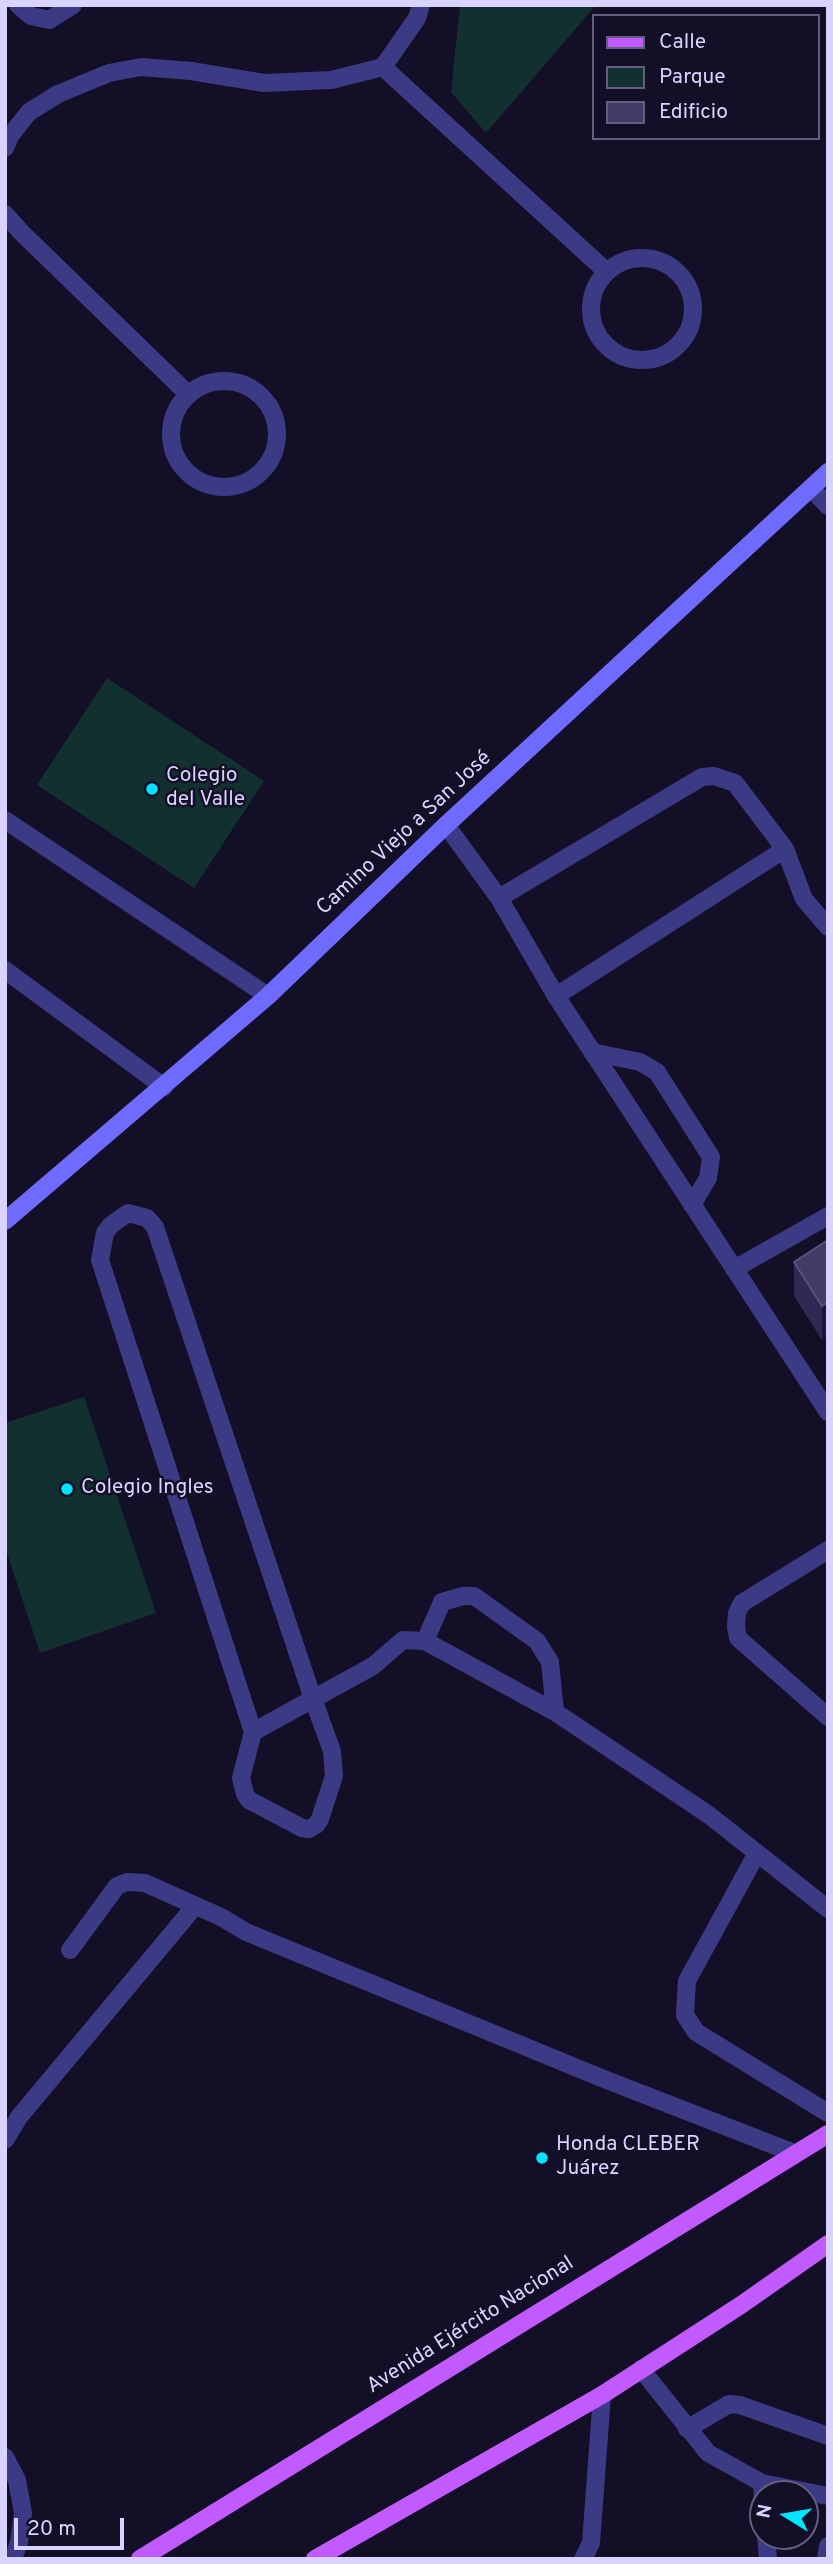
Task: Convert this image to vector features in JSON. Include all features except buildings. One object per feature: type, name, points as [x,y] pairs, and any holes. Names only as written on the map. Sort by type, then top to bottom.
[{"type":"main road","name":"Avenida Ejército Nacional","points":[[140,2559],[828,2134]]},
{"type":"main road","points":[[316,2559],[602,2395],[741,2305],[828,2244]]},
{"type":"street","points":[[18,5],[31,16],[49,20],[73,5]]},
{"type":"street","points":[[5,148],[10,136],[29,112],[58,94],[109,73],[141,67],[191,71],[264,83],[331,80],[383,67],[417,18],[421,5]]},
{"type":"street","points":[[383,67],[607,272]]},
{"type":"street","points":[[5,214],[188,395]]},
{"type":"street","points":[[636,258],[667,264],[680,274],[689,288],[693,304],[692,320],[686,335],[675,347],[660,356],[643,360],[626,357],[611,349],[596,328],[592,302],[597,286],[607,272],[636,258]]},
{"type":"street","points":[[222,381],[240,383],[257,392],[269,406],[276,422],[277,441],[272,459],[260,474],[245,484],[227,488],[208,486],[192,477],[180,463],[172,446],[172,428],[177,410],[188,395],[204,385],[222,381]]},
{"type":"street","name":"Camino Viejo a San José","points":[[5,1221],[268,996],[446,825],[828,472]]},
{"type":"street","points":[[811,488],[828,506]]},
{"type":"street","points":[[499,898],[702,777],[714,776],[735,783],[785,849],[804,899],[828,926]]},
{"type":"street","points":[[5,820],[268,996]]},
{"type":"street","points":[[446,825],[499,898],[556,996],[828,1412]]},
{"type":"street","points":[[556,996],[785,849]]},
{"type":"street","points":[[5,970],[164,1087]]},
{"type":"street","points":[[592,1052],[640,1062],[657,1072],[711,1157],[708,1178],[692,1205]]},
{"type":"street","points":[[128,1213],[147,1218],[155,1227],[335,1763],[334,1776],[320,1819],[309,1829],[291,1823],[249,1800],[245,1794],[241,1778],[253,1732],[100,1260],[105,1233],[128,1213]]},
{"type":"street","points":[[734,1269],[828,1216]]},
{"type":"street","points":[[828,1550],[742,1603],[737,1613],[736,1627],[738,1638],[828,1717]]},
{"type":"street","points":[[425,1641],[442,1602],[463,1595],[474,1596],[537,1641],[544,1651],[550,1662],[555,1712]]},
{"type":"street","points":[[253,1732],[373,1666],[403,1640],[425,1641],[555,1712],[709,1815],[828,1909]]},
{"type":"street","points":[[757,1853],[687,1980],[685,2015],[696,2032],[828,2113]]},
{"type":"street","points":[[70,1950],[117,1886],[127,1882],[145,1883],[246,1932],[604,2079],[794,2153]]},
{"type":"street","points":[[5,2140],[19,2117],[195,1906]]},
{"type":"street","points":[[641,2369],[708,2453],[749,2482]]},
{"type":"street","points":[[583,2559],[591,2543],[602,2395]]},
{"type":"street","points":[[687,2428],[729,2404],[740,2405],[828,2436]]},
{"type":"street","points":[[5,2457],[17,2480],[23,2513],[19,2542],[13,2559]]},
{"type":"street","points":[[826,2559],[828,2546]]},
{"type":"green space","points":[[460,5],[596,5],[486,133],[451,92]]},
{"type":"green space","points":[[107,678],[264,781],[194,888],[37,785]]},
{"type":"green space","points":[[84,1397],[156,1613],[40,1653],[5,1547],[5,1423]]},
{"type":"place","name":"Colegio del Valle","points":[[152,789]]},
{"type":"place","name":"Colegio Ingles","points":[[67,1489]]},
{"type":"place","name":"Honda CLEBER Juárez","points":[[542,2158]]}]
